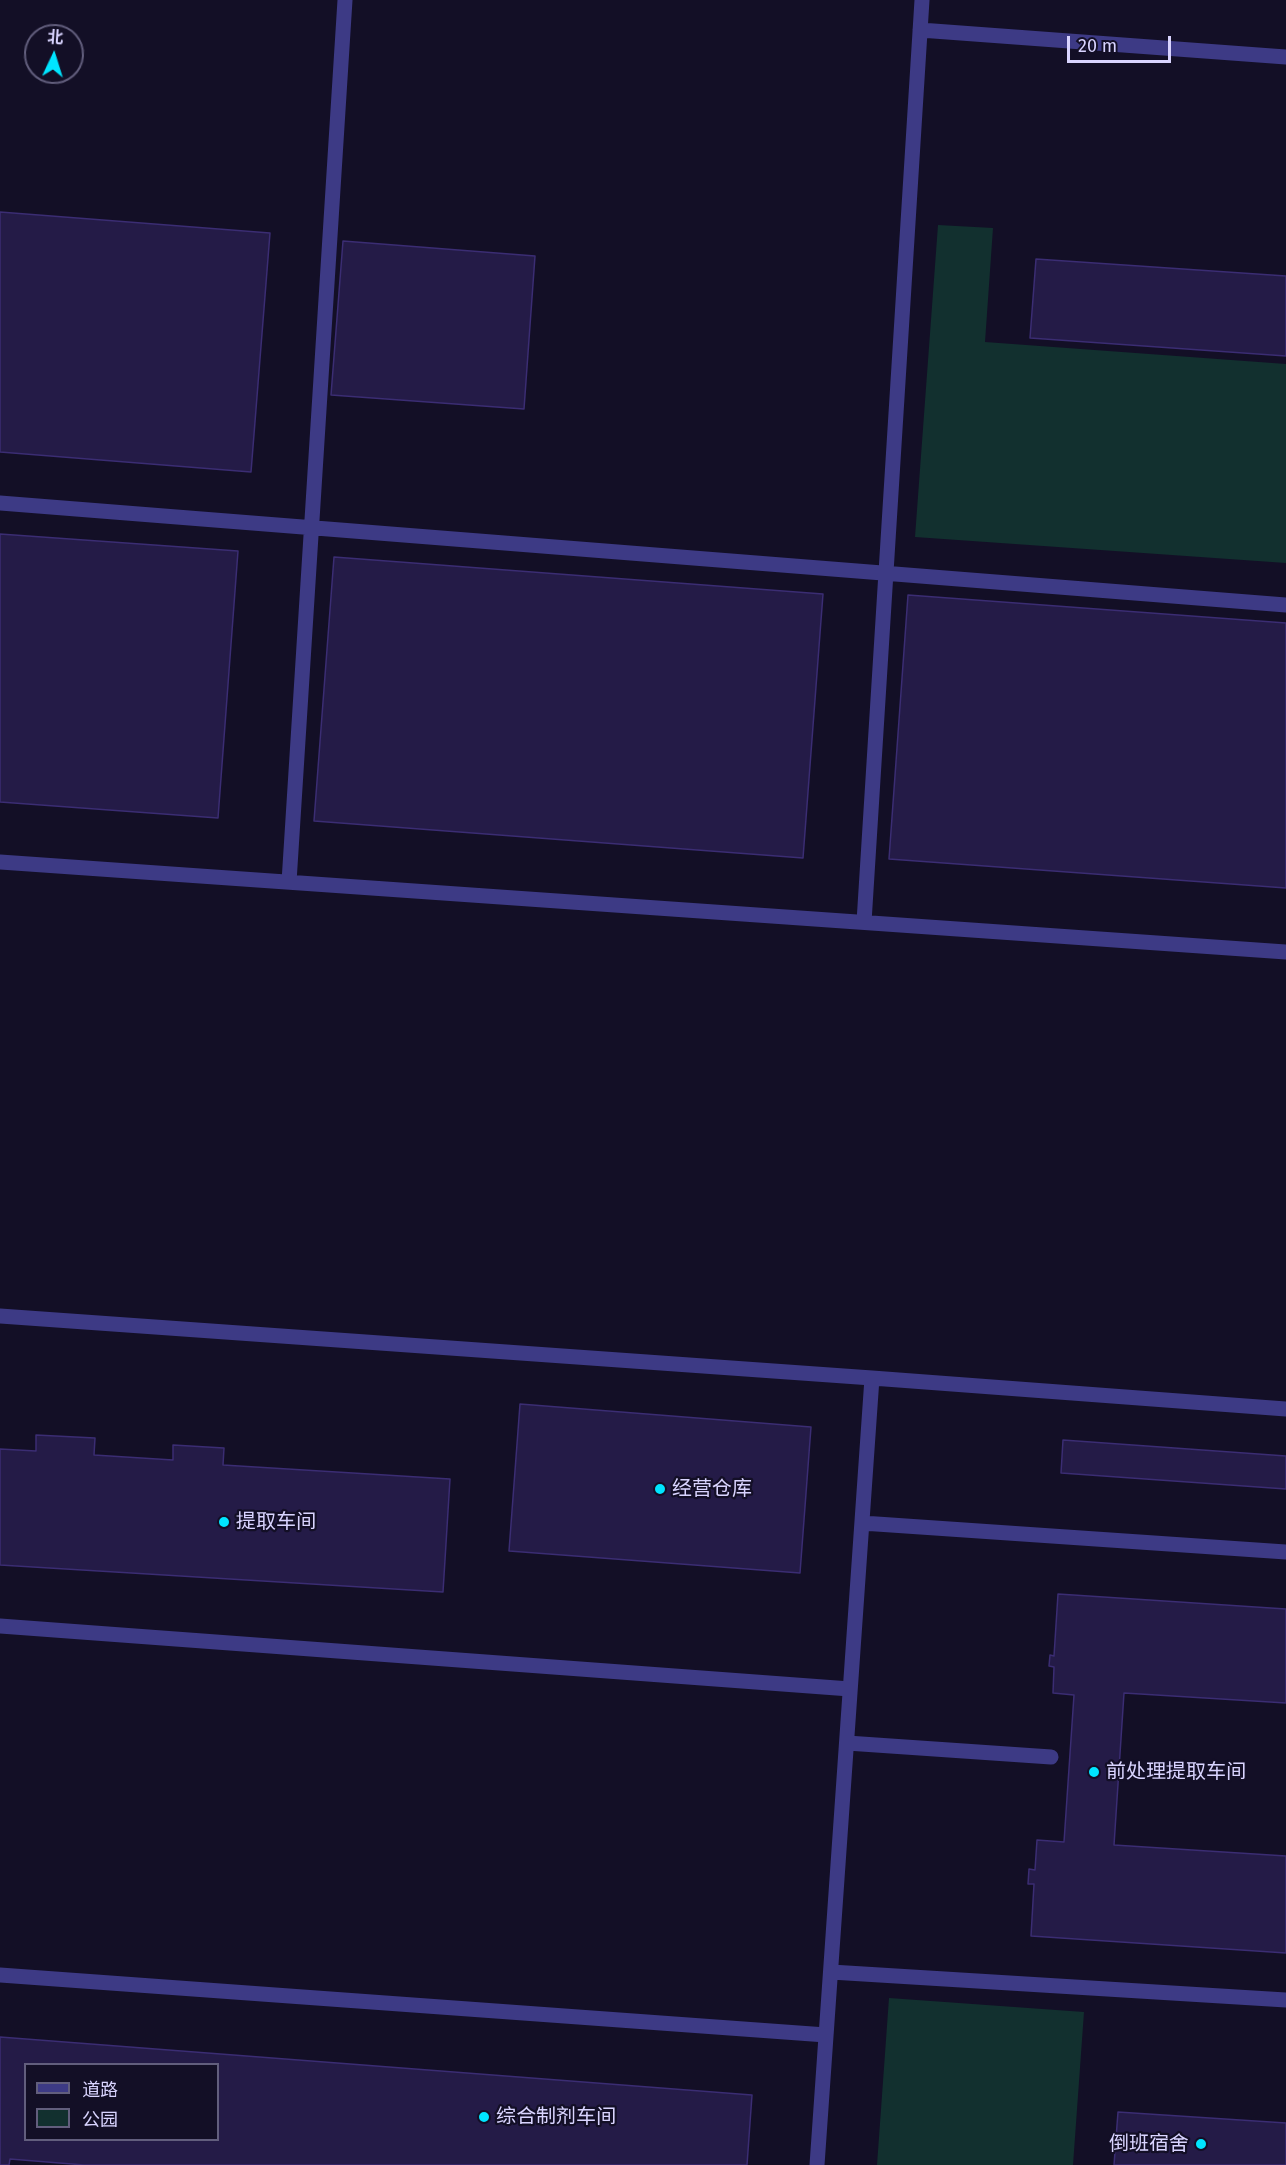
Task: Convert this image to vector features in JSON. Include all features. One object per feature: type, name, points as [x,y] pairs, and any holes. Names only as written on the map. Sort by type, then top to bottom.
[{"type":"lane","points":[[289,882],[345,0]]},
{"type":"lane","points":[[864,922],[922,0]]},
{"type":"lane","points":[[920,30],[1286,57]]},
{"type":"lane","points":[[0,503],[1286,605]]},
{"type":"lane","points":[[0,862],[1286,952]]},
{"type":"lane","points":[[0,1316],[1286,1409]]},
{"type":"lane","points":[[817,2165],[872,1378]]},
{"type":"lane","points":[[862,1523],[1286,1552]]},
{"type":"lane","points":[[0,1626],[850,1689]]},
{"type":"lane","points":[[847,1743],[1051,1757]]},
{"type":"lane","points":[[831,1972],[1286,2000]]},
{"type":"lane","points":[[0,1975],[826,2035]]},
{"type":"green space","points":[[938,225],[993,228],[985,342],[1286,364],[1286,563],[915,537]]},
{"type":"green space","points":[[889,1998],[1084,2012],[1073,2165],[877,2165]]},
{"type":"building","points":[[0,212],[270,233],[251,472],[0,452]]},
{"type":"building","points":[[343,241],[535,256],[524,409],[331,395]]},
{"type":"building","points":[[1036,259],[1286,276],[1286,356],[1030,338]]},
{"type":"building","points":[[0,534],[238,551],[218,818],[0,802]]},
{"type":"building","points":[[334,557],[823,594],[803,858],[314,821]]},
{"type":"building","points":[[908,595],[1286,623],[1286,888],[889,859]]},
{"type":"building","name":"经营仓库","points":[[520,1404],[811,1427],[800,1573],[509,1551]]},
{"type":"building","name":"提取车间","points":[[36,1435],[95,1438],[94,1455],[173,1460],[173,1445],[224,1448],[223,1465],[450,1479],[443,1592],[0,1565],[0,1449],[36,1451]]},
{"type":"building","points":[[1063,1440],[1286,1456],[1286,1489],[1061,1473]]},
{"type":"building","name":"前处理提取车间","points":[[1058,1594],[1286,1609],[1286,1703],[1124,1693],[1114,1845],[1286,1856],[1286,1953],[1031,1936],[1034,1884],[1028,1884],[1029,1869],[1035,1870],[1037,1840],[1064,1842],[1074,1695],[1053,1693],[1054,1667],[1049,1666],[1050,1655],[1054,1656]]},
{"type":"building","name":"综合制剂车间","points":[[0,2037],[752,2095],[747,2165],[84,2165],[10,2159],[9,2165],[0,2165]]},
{"type":"building","name":"倒班宿舍","points":[[1118,2112],[1286,2123],[1286,2165],[1114,2165]]},
{"type":"place","name":"经营仓库","points":[[660,1489]]},
{"type":"place","name":"提取车间","points":[[224,1522]]},
{"type":"place","name":"前处理提取车间","points":[[1094,1772]]},
{"type":"place","name":"综合制剂车间","points":[[484,2117]]},
{"type":"place","name":"倒班宿舍","points":[[1201,2144]]}]
